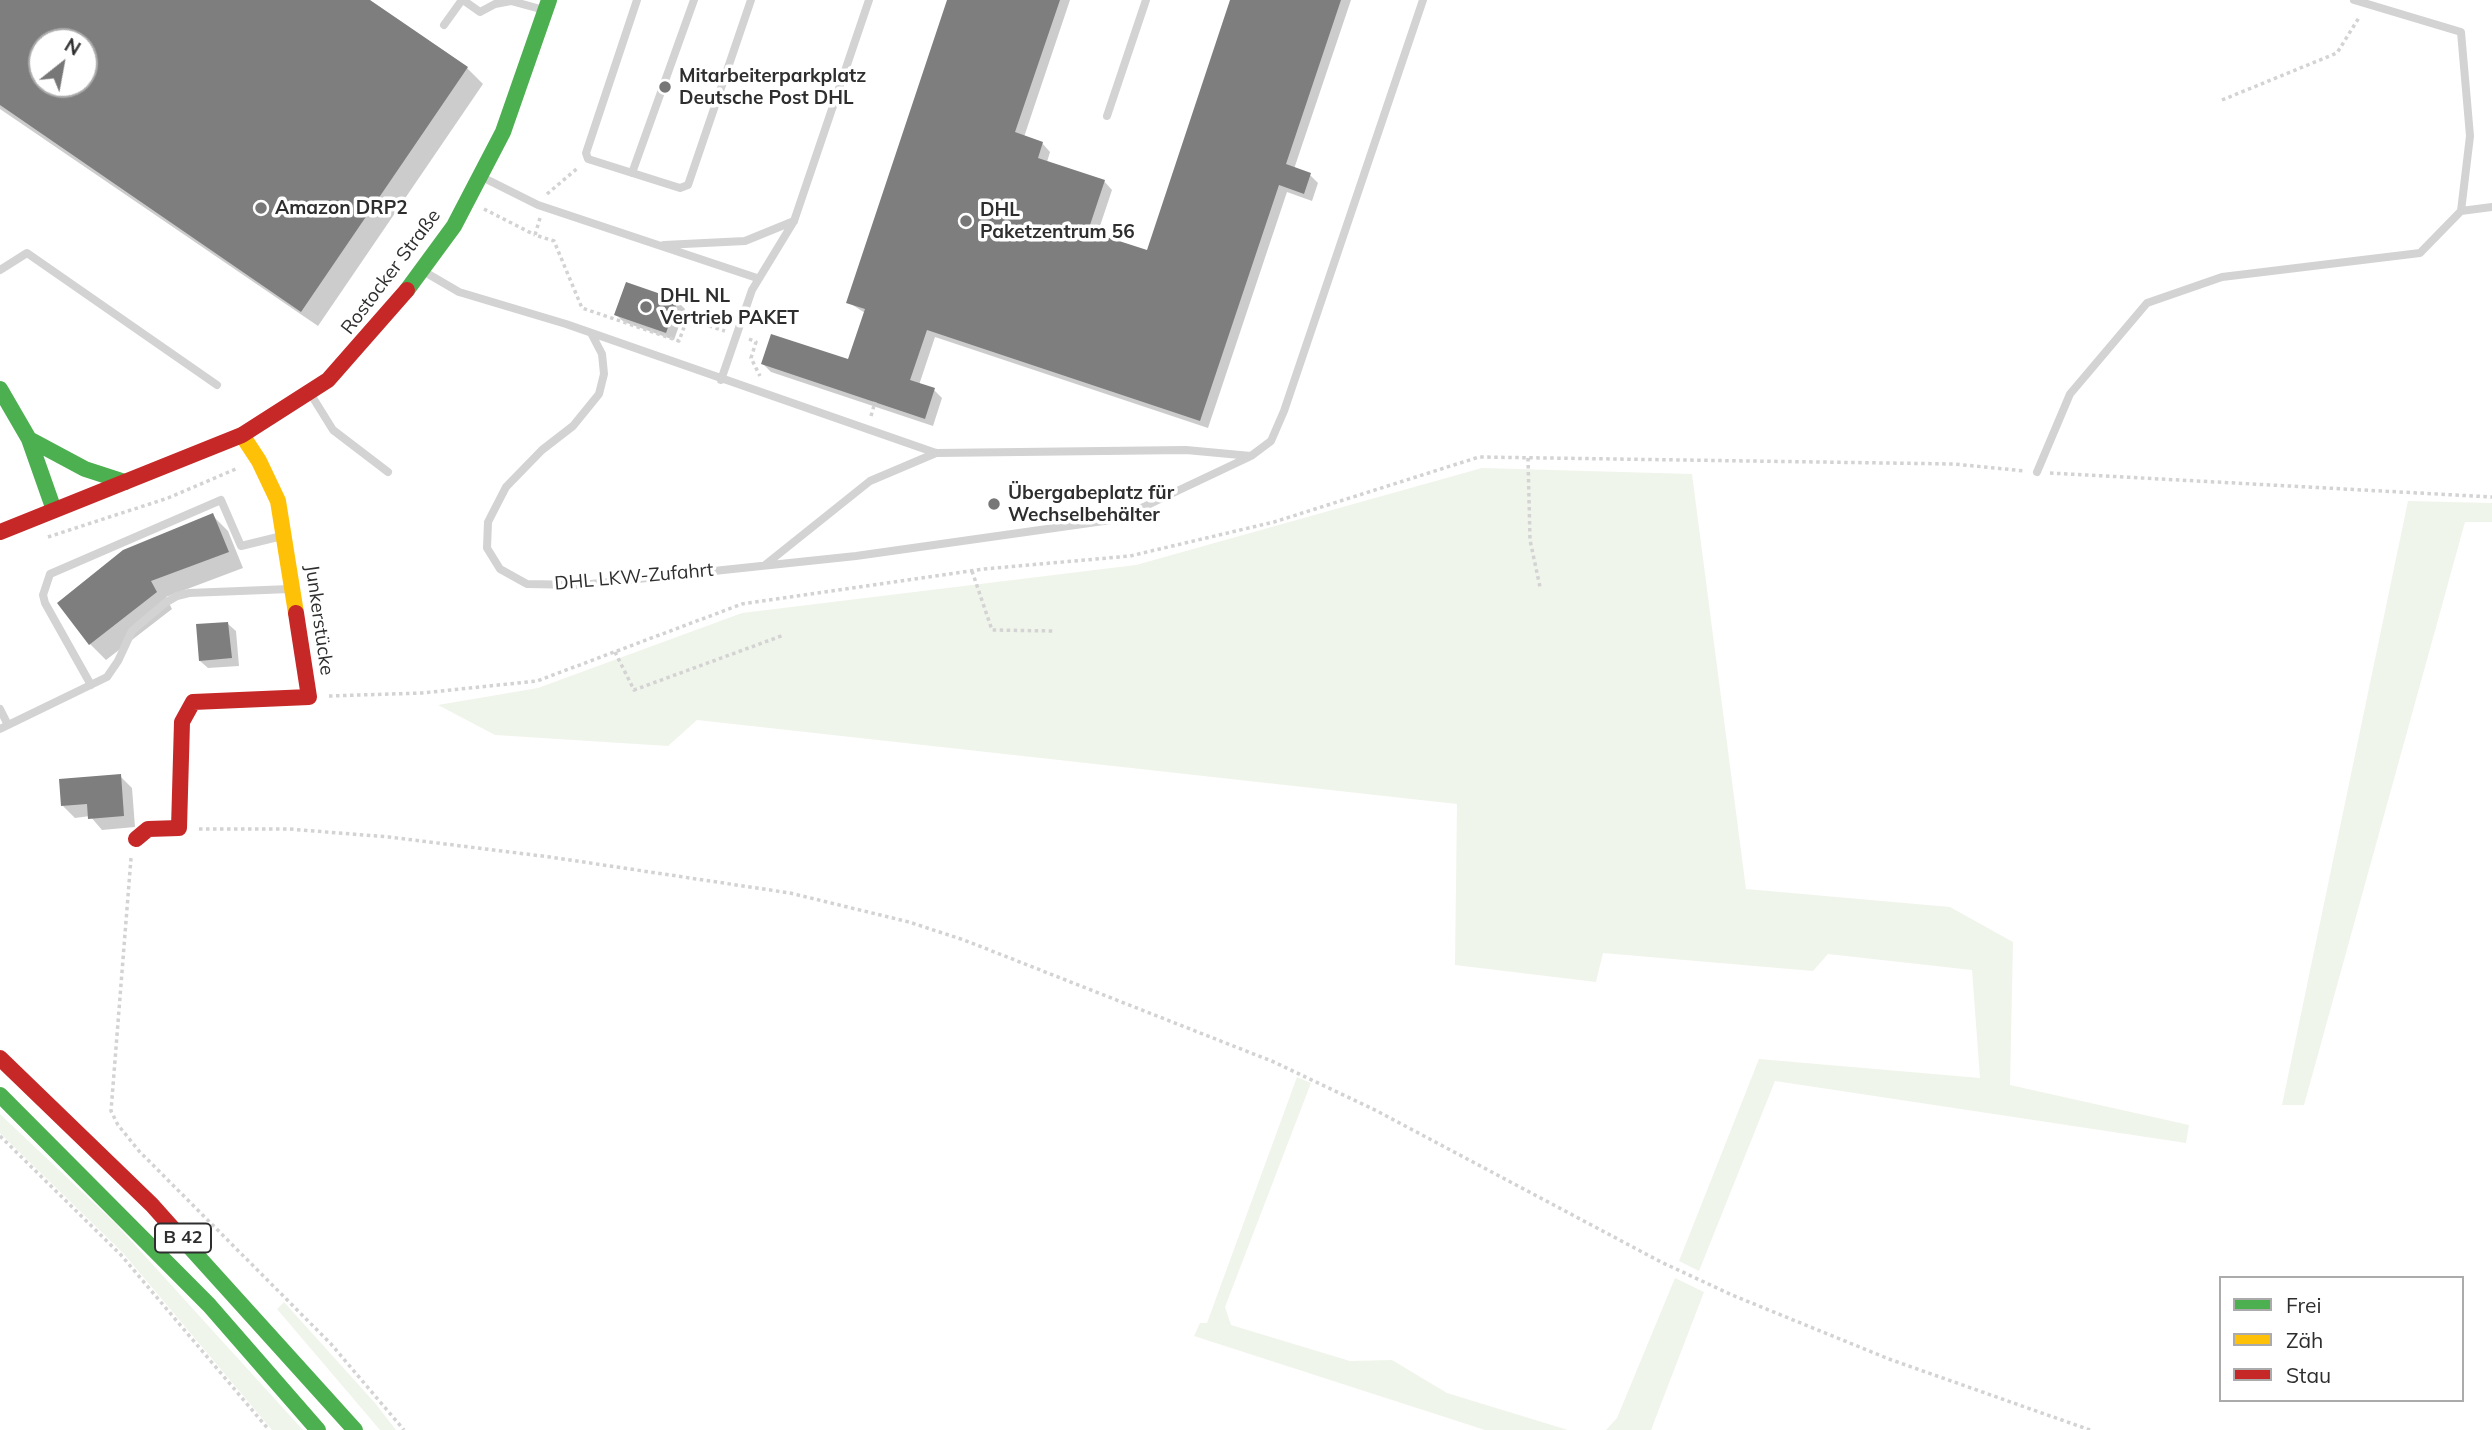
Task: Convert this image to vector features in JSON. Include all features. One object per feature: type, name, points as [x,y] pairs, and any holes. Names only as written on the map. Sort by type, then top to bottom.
[{"type":"main road","name":"Rostocker Straße","points":[[0,532],[242,435],[328,380],[361,348],[422,270],[469,201],[518,92],[547,5]]},
{"type":"main road","points":[[0,389],[29,439],[54,510]]},
{"type":"main road","name":"Junkerstücke","points":[[179,828],[182,722],[193,702],[309,696],[278,501],[259,461],[242,435]]},
{"type":"main road","points":[[29,439],[85,469],[125,482]]},
{"type":"main road","points":[[136,839],[148,830],[179,828]]},
{"type":"main road","name":"B 42","points":[[0,1058],[152,1205],[355,1430]]},
{"type":"main road","name":"B 42","points":[[0,1095],[200,1295],[318,1430]]},
{"type":"lane","points":[[444,25],[462,0],[480,12],[495,4],[511,1],[547,5]]},
{"type":"lane","points":[[637,0],[586,153],[588,159],[680,188],[688,185],[751,0]]},
{"type":"lane","points":[[632,173],[694,0]]},
{"type":"lane","points":[[721,380],[757,278],[794,221],[869,0]]},
{"type":"lane","points":[[1107,116],[1146,0]]},
{"type":"lane","name":"DHL LKW-Zufahrt","points":[[591,333],[602,354],[604,374],[599,394],[573,426],[542,450],[506,487],[488,522],[487,548],[500,569],[527,584],[581,584],[856,556],[1118,519],[1251,456],[1271,441],[1284,411],[1423,0]]},
{"type":"lane","points":[[2037,472],[2070,394],[2147,303],[2222,277],[2420,253],[2461,211],[2470,136],[2461,32],[2354,0]]},
{"type":"lane","points":[[482,177],[544,207],[757,278]]},
{"type":"lane","points":[[2461,211],[2492,207]]},
{"type":"lane","points":[[657,245],[745,241],[794,221]]},
{"type":"lane","points":[[0,270],[27,253],[217,384]]},
{"type":"lane","points":[[422,270],[459,292],[591,333],[936,453],[1186,450],[1251,456]]},
{"type":"lane","points":[[310,393],[333,430],[387,472]]},
{"type":"lane","points":[[765,565],[870,481],[936,453]]},
{"type":"lane","points":[[91,685],[45,603],[43,595],[50,574],[222,500],[241,546],[285,536]]},
{"type":"lane","points":[[0,709],[4,727],[91,685],[113,671],[126,641],[141,621],[177,596],[189,593],[293,589]]},
{"type":"path","points":[[2222,100],[2337,53],[2367,5]]},
{"type":"path","points":[[536,235],[548,193],[588,159]]},
{"type":"path","points":[[469,201],[536,235],[554,241],[582,308],[679,341],[687,319],[755,342],[751,358],[757,374],[767,380]]},
{"type":"path","points":[[859,414],[870,418],[875,402]]},
{"type":"path","points":[[309,696],[422,693],[537,681],[742,604],[972,571],[1130,556],[1274,522],[1479,457],[1954,464],[2037,472],[2492,497]]},
{"type":"path","points":[[1528,458],[1530,540],[1540,587]]},
{"type":"path","points":[[39,540],[168,498],[221,474],[259,461]]},
{"type":"path","points":[[972,571],[992,630],[1054,631]]},
{"type":"path","points":[[615,652],[634,690],[783,635]]},
{"type":"path","points":[[179,828],[289,830],[388,837],[550,857],[790,893],[909,922],[964,940],[1274,1062],[1377,1111],[1661,1262],[1744,1300],[1889,1359],[2090,1430]]},
{"type":"path","points":[[136,839],[132,855],[111,1111],[139,1151],[322,1335],[404,1430]]},
{"type":"path","points":[[0,1136],[121,1255],[269,1430]]},
{"type":"shaded area","points":[[1482,468],[1692,474],[1746,889],[1950,907],[2013,942],[2010,1085],[2189,1125],[2186,1143],[1775,1081],[1699,1271],[1679,1261],[1759,1059],[1980,1078],[1972,970],[1828,954],[1813,971],[1603,953],[1596,982],[1455,965],[1457,804],[697,720],[668,746],[495,735],[438,705],[538,688],[742,613],[1136,565]]},
{"type":"shaded area","points":[[2408,501],[2492,503],[2492,522],[2465,522],[2304,1105],[2282,1105]]},
{"type":"shaded area","points":[[1297,1077],[1311,1083],[1225,1307],[1231,1325],[1350,1361],[1392,1360],[1447,1393],[1568,1430],[1485,1430],[1194,1336],[1200,1323],[1207,1323]]},
{"type":"shaded area","points":[[0,1114],[115,1223],[303,1430],[272,1430],[123,1253],[0,1133]]},
{"type":"shaded area","points":[[1675,1278],[1704,1292],[1651,1430],[1606,1430],[1617,1418]]},
{"type":"shaded area","points":[[284,1302],[396,1430],[380,1430],[277,1309]]},
{"type":"building","name":"Amazon DRP2","points":[[0,0],[370,0],[468,67],[301,312],[0,105]]},
{"type":"building","name":"DHL Paketzentrum 56","points":[[947,0],[1060,0],[1015,132],[1043,142],[1038,158],[1105,180],[1088,231],[1147,250],[1230,0],[1341,0],[1286,164],[1311,173],[1304,194],[1279,185],[1200,421],[927,330],[910,380],[935,388],[925,419],[761,364],[771,334],[848,359],[865,309],[846,303]]},
{"type":"building","name":"DHL NL Vertrieb PAKET","points":[[626,282],[678,300],[666,333],[614,315]]},
{"type":"building","points":[[213,513],[229,552],[151,581],[157,592],[89,645],[57,603],[123,550]]},
{"type":"building","points":[[228,622],[232,658],[199,661],[196,624]]},
{"type":"building","points":[[121,774],[124,816],[88,819],[87,804],[61,806],[59,779]]},
{"type":"traffic: fast","points":[[407,290],[454,226],[503,132],[549,0]]},
{"type":"traffic: fast","points":[[0,389],[29,439],[54,510]]},
{"type":"traffic: fast","points":[[29,439],[85,469],[125,482]]},
{"type":"traffic: fast","points":[[0,1095],[209,1305],[318,1430]]},
{"type":"traffic: fast","points":[[185,1242],[355,1430]]},
{"type":"traffic: slow","points":[[242,435],[259,461],[278,501],[296,613]]},
{"type":"traffic: jam","points":[[0,532],[242,435],[328,380],[407,290]]},
{"type":"traffic: jam","points":[[136,839],[148,829],[179,828],[182,722],[193,702],[309,697],[296,613]]},
{"type":"traffic: jam","points":[[0,1058],[152,1205],[185,1242]]},
{"type":"place","name":"Mitarbeiterparkplatz Deutsche Post DHL","points":[[665,87]]},
{"type":"place","name":"Amazon DRP2","points":[[261,208]]},
{"type":"place","name":"DHL Paketzentrum 56","points":[[966,221]]},
{"type":"place","name":"DHL NL Vertrieb PAKET","points":[[646,307]]},
{"type":"place","name":"Übergabeplatz für Wechselbehälter","points":[[994,504]]}]
